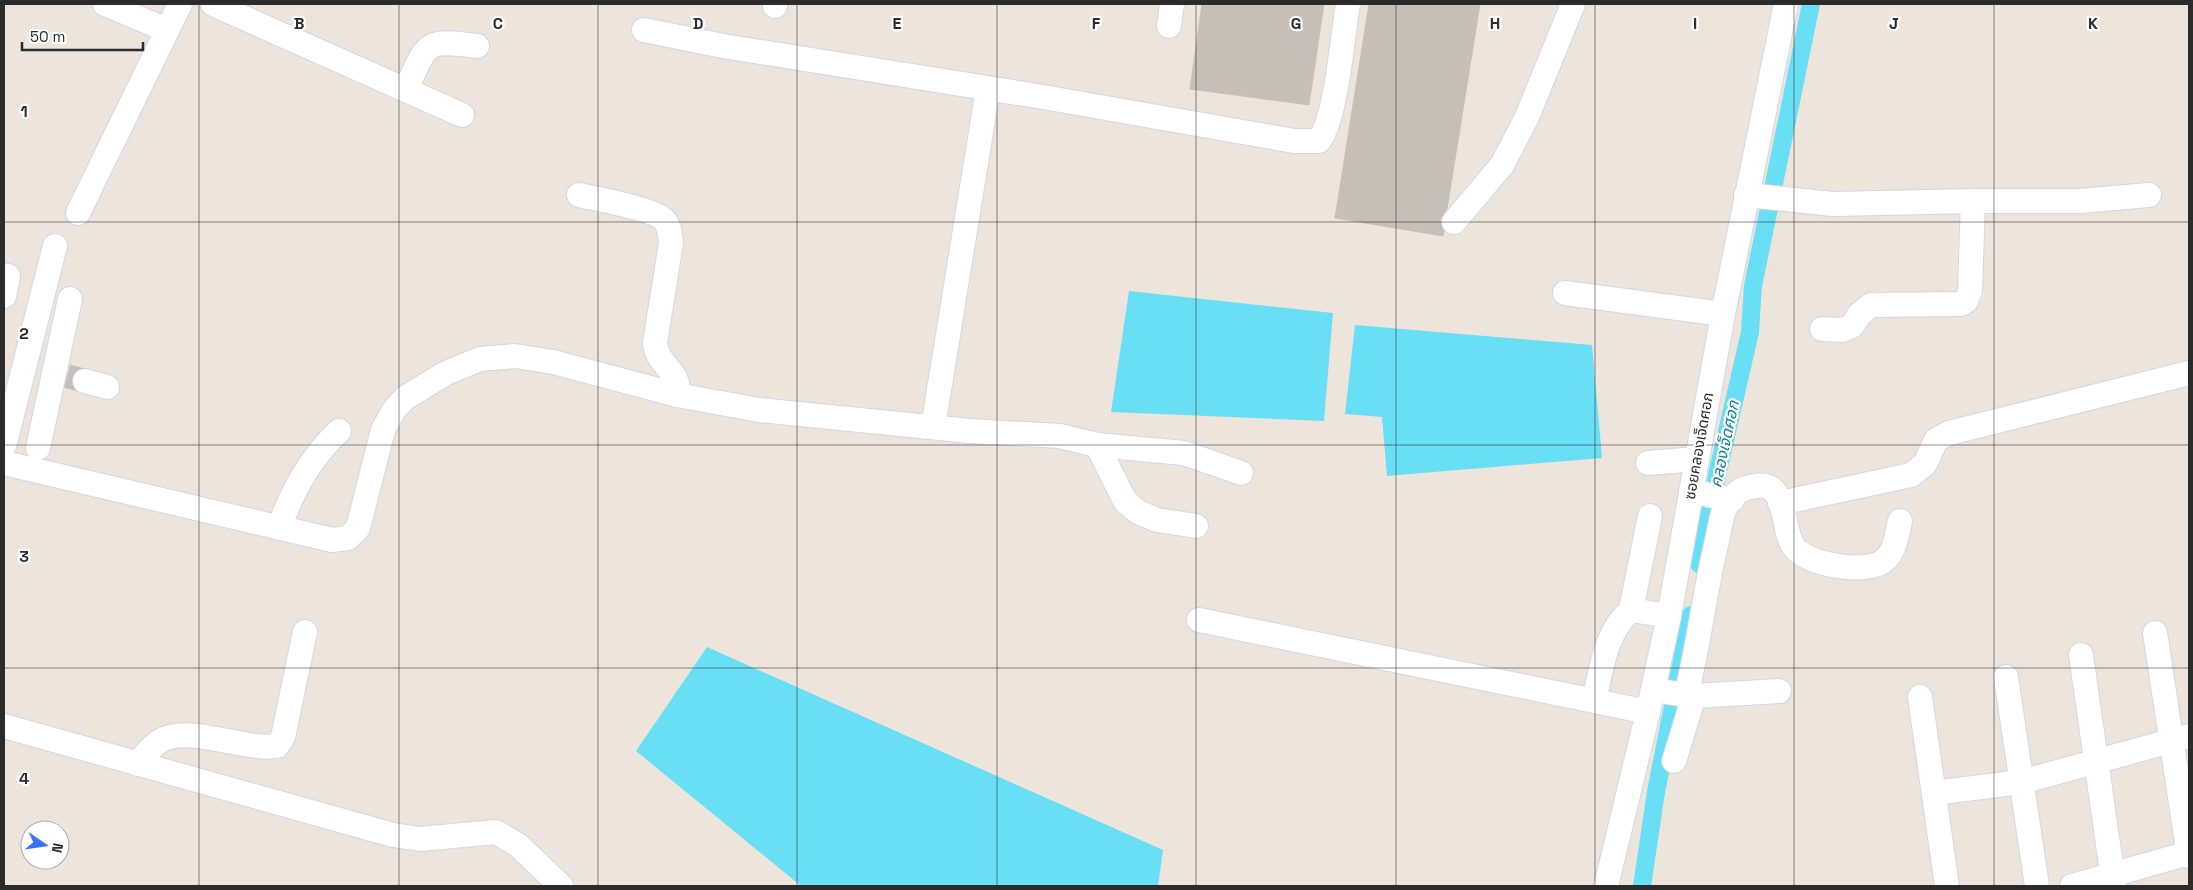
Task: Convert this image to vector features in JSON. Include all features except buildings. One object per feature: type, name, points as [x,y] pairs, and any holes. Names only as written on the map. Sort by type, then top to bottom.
[{"type":"street","points":[[105,4],[167,30]]},
{"type":"street","points":[[78,213],[180,4]]},
{"type":"street","points":[[213,4],[462,115]]},
{"type":"street","points":[[644,30],[723,46],[1043,97],[1294,141],[1319,141],[1326,131],[1331,108],[1348,4]]},
{"type":"street","points":[[1454,222],[1502,165],[1527,117],[1573,4]]},
{"type":"street","name":"ซอยคลองเจ็ดศอก","points":[[1606,886],[1671,697],[1669,616],[1723,314],[1764,197],[1786,4]]},
{"type":"street","points":[[406,89],[421,56],[430,46],[444,42],[477,46]]},
{"type":"street","points":[[933,427],[988,89]]},
{"type":"street","points":[[579,194],[646,211],[664,219],[669,228],[671,243],[656,332],[656,352],[660,360],[676,377],[679,386],[678,394]]},
{"type":"street","points":[[1764,197],[1833,204],[2080,201],[2149,195]]},
{"type":"street","points":[[1822,328],[1842,330],[1852,326],[1859,315],[1871,305],[1961,304],[1966,301],[1970,291],[1973,201]]},
{"type":"street","points":[[4,446],[11,388],[24,365],[55,246]]},
{"type":"street","points":[[1565,293],[1723,314]]},
{"type":"street","points":[[38,448],[78,379],[70,300]]},
{"type":"street","points":[[4,463],[332,540],[348,538],[358,528],[383,430],[394,410],[405,398],[438,378],[480,359],[515,356],[544,361],[678,394],[759,410],[933,427],[1060,436],[1097,445],[1184,454],[1241,473]]},
{"type":"street","points":[[24,365],[78,379]]},
{"type":"street","points":[[1780,503],[1911,475],[1925,464],[1936,440],[1949,433],[2189,373]]},
{"type":"street","points":[[279,528],[287,506],[308,466],[323,446],[339,431]]},
{"type":"street","points":[[1097,445],[1126,501],[1138,512],[1158,520],[1196,526]]},
{"type":"street","points":[[1648,463],[1697,459]]},
{"type":"street","points":[[1692,491],[1726,498],[1740,489],[1762,485],[1772,489],[1780,503],[1793,546],[1807,557],[1828,565],[1866,566],[1882,562],[1893,548],[1900,521]]},
{"type":"street","points":[[1674,761],[1671,697],[1698,643],[1709,574],[1726,498]]},
{"type":"street","points":[[1594,700],[1611,636],[1622,618],[1631,610],[1650,516]]},
{"type":"street","points":[[1631,610],[1669,616]]},
{"type":"street","points":[[1199,620],[1594,700],[1779,691]]},
{"type":"street","points":[[138,764],[152,746],[164,738],[200,736],[264,748],[278,746],[282,737],[305,632]]},
{"type":"street","points":[[2072,886],[2113,880],[2189,854],[2180,739],[2155,633]]},
{"type":"street","points":[[2080,655],[2113,880]]},
{"type":"street","points":[[2006,677],[2036,886]]},
{"type":"street","points":[[1920,698],[1947,886]]},
{"type":"street","points":[[4,726],[393,835],[420,838],[496,832],[518,846],[561,886]]},
{"type":"street","points":[[1934,793],[2021,782],[2180,739]]},
{"type":"water","points":[[1129,291],[1333,313],[1324,421],[1111,412]]},
{"type":"water","points":[[1355,325],[1592,345],[1602,458],[1387,476],[1382,417],[1345,414]]},
{"type":"water","points":[[707,647],[1163,850],[1158,886],[801,886],[636,751]]},
{"type":"waterway","name":"คลองเจ็ดศอก","points":[[1700,565],[1718,471],[1750,332],[1753,286],[1811,4]]},
{"type":"waterway","name":"คลองเจ็ดศอก","points":[[1642,886],[1656,792],[1691,615]]},
{"type":"tunnel","points":[[67,376],[85,381]]}]
